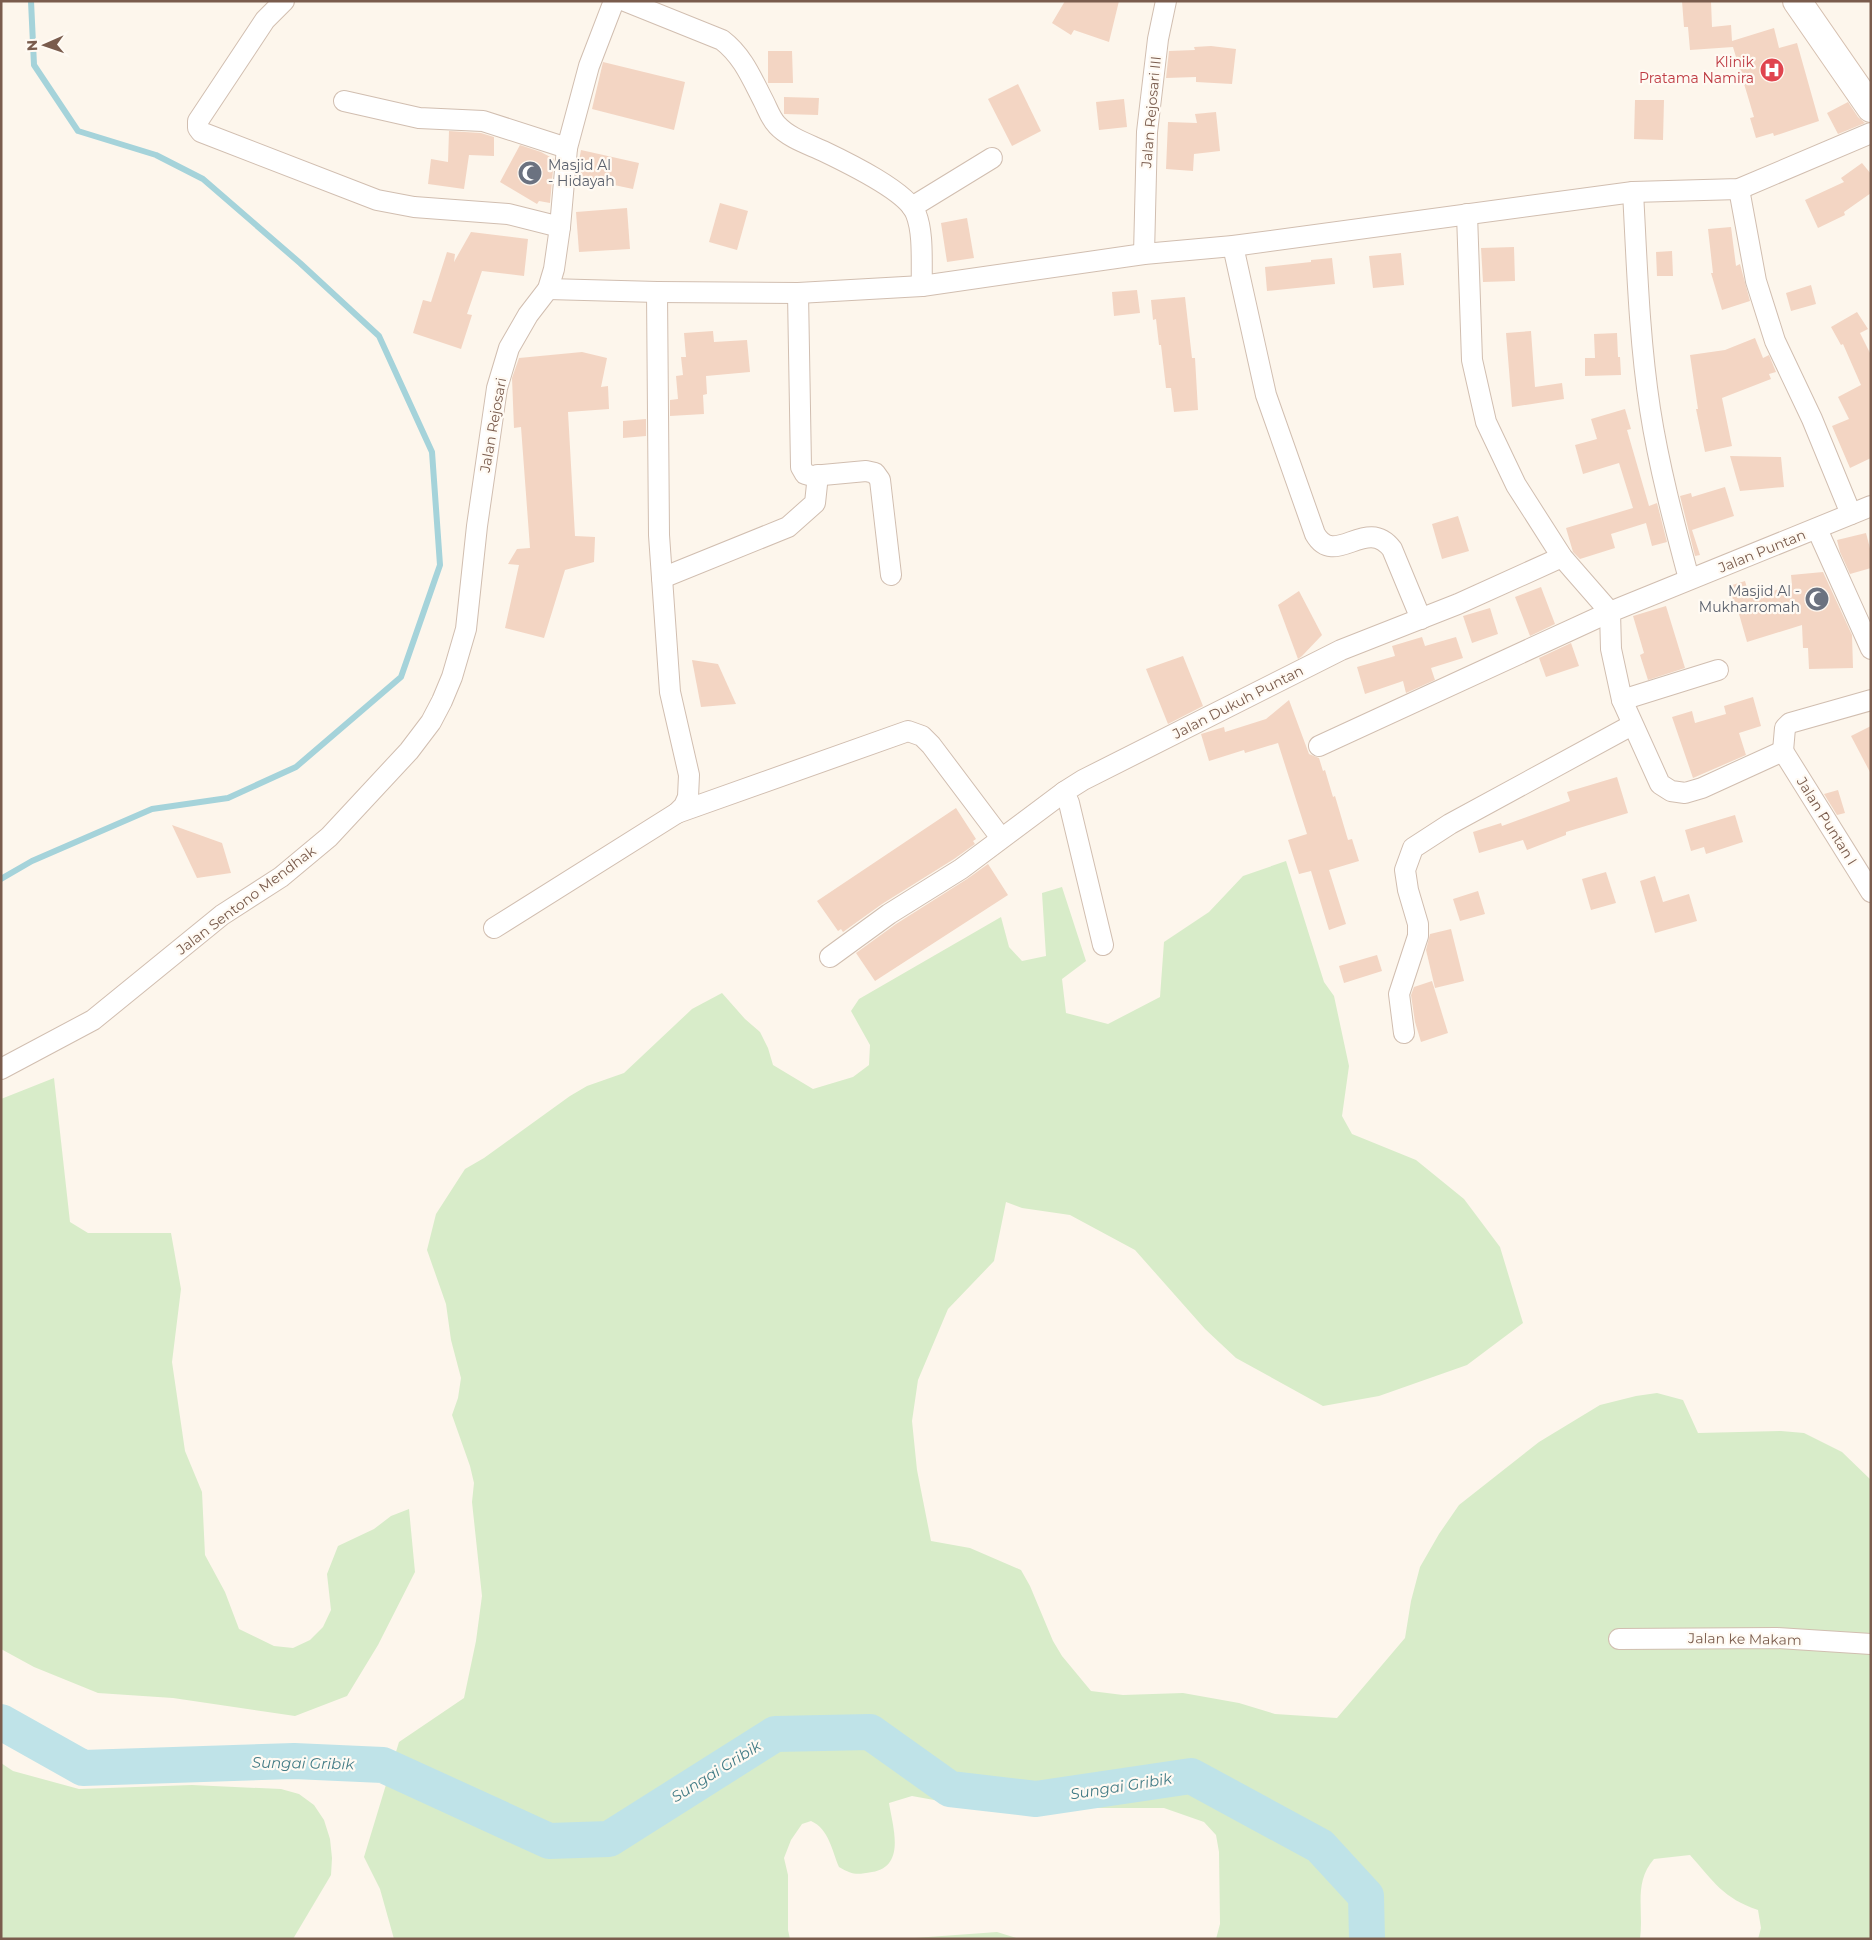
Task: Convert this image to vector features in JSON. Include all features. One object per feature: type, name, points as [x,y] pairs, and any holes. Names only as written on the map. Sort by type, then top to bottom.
[{"type":"main road","points":[[1797,1],[1871,108]]},
{"type":"street","points":[[284,1],[265,20],[198,121],[198,128],[201,132],[376,200],[414,207],[508,214],[560,227]]},
{"type":"street","name":"Jalan Rejosari III","points":[[1144,254],[1147,132],[1158,39],[1166,1]]},
{"type":"street","points":[[615,2],[722,40],[742,60],[771,117],[787,134],[845,162],[895,191],[912,207],[916,214],[919,228],[922,286]]},
{"type":"street","name":"Jalan Rejosari","points":[[466,629],[477,526],[497,388],[509,348],[528,315],[548,289],[554,269],[560,227],[567,148],[589,66],[615,2]]},
{"type":"street","points":[[344,101],[419,118],[490,123],[567,148]]},
{"type":"street","points":[[548,289],[657,292],[798,292],[922,286],[1144,254],[1233,246],[1633,192],[1739,189],[1871,132]]},
{"type":"street","points":[[912,207],[992,158]]},
{"type":"street","points":[[1739,189],[1756,281],[1775,341],[1812,419],[1852,514]]},
{"type":"street","points":[[1633,192],[1639,316],[1650,409],[1666,494],[1689,579]]},
{"type":"street","points":[[1467,214],[1472,360],[1486,422],[1516,485],[1562,557],[1610,612],[1611,649],[1622,700],[1660,784],[1671,791],[1685,793],[1702,788],[1782,750],[1785,728],[1790,723],[1871,700]]},
{"type":"street","points":[[1233,246],[1266,395],[1320,542],[1332,546],[1371,538],[1380,538],[1386,541],[1392,549],[1421,618]]},
{"type":"street","points":[[657,292],[659,535],[670,692],[690,774],[688,797],[684,806],[677,813]]},
{"type":"street","points":[[798,292],[801,467],[805,474],[812,476],[866,471],[875,474],[880,480],[891,574]]},
{"type":"street","points":[[662,578],[788,527],[815,503],[818,475]]},
{"type":"street","name":"Jalan Puntan","points":[[1319,746],[1610,612],[1871,506]]},
{"type":"street","points":[[1817,529],[1871,649]]},
{"type":"street","name":"Jalan Dukuh Puntan","points":[[830,957],[889,914],[961,869],[1064,792],[1092,776],[1333,654],[1562,557]]},
{"type":"street","name":"Jalan Sentono Mendhak","points":[[1,1069],[93,1020],[222,915],[281,877],[329,837],[409,750],[431,722],[452,677],[466,629]]},
{"type":"street","points":[[1622,700],[1718,670]]},
{"type":"street","points":[[1404,1034],[1400,994],[1418,936],[1418,924],[1408,890],[1405,870],[1413,848],[1450,824],[1632,725]]},
{"type":"street","points":[[494,928],[677,813],[908,732],[922,736],[931,745],[1001,838]]},
{"type":"street","name":"Jalan Puntan I","points":[[1782,750],[1871,892]]},
{"type":"street","points":[[1064,792],[1069,803],[1103,945]]},
{"type":"street","name":"Jalan ke Makam","points":[[1619,1638],[1777,1638],[1871,1644]]},
{"type":"green space","points":[[1286,861],[1324,982],[1334,996],[1349,1066],[1342,1116],[1352,1134],[1416,1160],[1464,1199],[1500,1247],[1523,1323],[1467,1365],[1379,1396],[1323,1406],[1236,1358],[1205,1329],[1135,1250],[1070,1215],[1022,1208],[1006,1202],[994,1261],[948,1309],[918,1380],[912,1421],[917,1470],[931,1541],[970,1548],[1021,1570],[1030,1586],[1053,1641],[1062,1656],[1091,1691],[1123,1695],[1183,1693],[1239,1703],[1275,1714],[1337,1718],[1405,1638],[1411,1601],[1420,1567],[1459,1505],[1539,1442],[1600,1405],[1657,1393],[1683,1400],[1698,1433],[1781,1431],[1804,1433],[1842,1452],[1871,1480],[1871,1939],[1758,1939],[1761,1928],[1758,1910],[1727,1894],[1690,1855],[1654,1859],[1648,1868],[1641,1887],[1640,1939],[1216,1939],[1220,1924],[1219,1852],[1216,1835],[1204,1822],[1164,1808],[1057,1808],[956,1804],[912,1796],[889,1803],[895,1845],[893,1854],[890,1862],[883,1868],[872,1872],[855,1874],[839,1867],[822,1829],[811,1821],[802,1824],[791,1840],[784,1858],[788,1875],[788,1930],[790,1939],[394,1939],[380,1889],[364,1857],[399,1742],[464,1698],[476,1641],[482,1596],[472,1502],[474,1483],[452,1415],[458,1398],[461,1378],[451,1340],[446,1304],[427,1250],[436,1214],[465,1169],[484,1158],[570,1096],[587,1086],[624,1073],[692,1009],[722,993],[745,1019],[760,1032],[768,1048],[773,1065],[813,1089],[853,1077],[869,1065],[870,1045],[851,1011],[859,999],[1001,917],[1009,947],[1022,961],[1046,956],[1042,893],[1062,887],[1086,961],[1062,979],[1066,1013],[1108,1024],[1160,997],[1164,942],[1209,912],[1243,876]]},
{"type":"green space","points":[[54,1078],[70,1222],[88,1233],[171,1233],[181,1289],[172,1362],[185,1451],[202,1492],[205,1555],[225,1592],[239,1629],[274,1646],[293,1648],[310,1640],[323,1627],[331,1610],[327,1574],[338,1546],[374,1529],[391,1516],[409,1509],[415,1572],[378,1645],[347,1696],[295,1716],[173,1698],[98,1693],[34,1667],[1,1649],[1,1099]]},
{"type":"green space","points":[[1,1763],[13,1771],[79,1789],[192,1785],[281,1789],[299,1794],[314,1805],[324,1820],[330,1839],[331,1875],[293,1939],[1,1939]]},
{"type":"green space","points":[[997,1932],[1020,1939],[901,1939]]},
{"type":"building","points":[[1065,1],[1119,1],[1109,42],[1074,30],[1071,35],[1052,23]]},
{"type":"building","points":[[1682,1],[1711,1],[1712,27],[1731,25],[1732,41],[1774,28],[1779,48],[1797,43],[1819,121],[1774,136],[1773,133],[1756,138],[1750,118],[1754,117],[1733,47],[1690,50],[1688,27],[1684,27]]},
{"type":"building","points":[[1211,46],[1236,49],[1232,84],[1196,82],[1196,77],[1166,78],[1169,51],[1195,50],[1194,47]]},
{"type":"building","points":[[768,51],[792,51],[793,83],[768,83]]},
{"type":"building","points":[[603,62],[685,82],[674,130],[592,109]]},
{"type":"building","points":[[1018,84],[1041,131],[1012,146],[988,99]]},
{"type":"building","points":[[784,97],[819,98],[818,115],[784,114]]},
{"type":"building","points":[[1124,99],[1127,127],[1099,130],[1096,102]]},
{"type":"building","points":[[1635,100],[1664,100],[1663,140],[1634,139]]},
{"type":"building","points":[[1848,102],[1858,117],[1865,123],[1838,134],[1827,113]]},
{"type":"building","points":[[1216,112],[1220,151],[1194,154],[1193,171],[1166,169],[1168,122],[1197,123],[1195,114]]},
{"type":"building","points":[[449,131],[481,133],[494,137],[494,156],[469,155],[464,189],[428,184],[431,159],[448,162]]},
{"type":"building","name":"Masjid Al - Hidayah","points":[[520,145],[541,152],[554,159],[550,203],[539,201],[537,204],[500,182]]},
{"type":"building","points":[[581,150],[639,163],[633,189],[576,177]]},
{"type":"building","points":[[1862,163],[1871,174],[1871,193],[1844,212],[1845,215],[1818,228],[1805,200],[1844,182],[1841,178]]},
{"type":"building","points":[[720,203],[748,211],[737,250],[709,242]]},
{"type":"building","points":[[627,208],[630,249],[579,252],[576,212]]},
{"type":"building","points":[[967,218],[974,258],[947,262],[941,223]]},
{"type":"building","points":[[1731,227],[1736,266],[1740,264],[1750,301],[1722,310],[1711,273],[1713,273],[1708,229]]},
{"type":"building","points":[[471,232],[528,239],[524,276],[482,271],[467,314],[472,315],[461,349],[413,333],[423,300],[431,302],[447,252],[455,254],[454,262]]},
{"type":"building","points":[[1514,247],[1515,281],[1483,282],[1481,248]]},
{"type":"building","points":[[1672,251],[1673,276],[1657,276],[1656,252]]},
{"type":"building","points":[[1401,253],[1404,285],[1373,288],[1369,256]]},
{"type":"building","points":[[1332,258],[1335,284],[1267,291],[1265,267]]},
{"type":"building","points":[[1811,285],[1816,304],[1791,311],[1786,293]]},
{"type":"building","points":[[1137,290],[1140,313],[1114,316],[1112,292]]},
{"type":"building","points":[[1185,297],[1192,358],[1195,358],[1198,410],[1174,412],[1171,388],[1166,388],[1161,345],[1159,345],[1156,319],[1153,320],[1151,300]]},
{"type":"building","points":[[1857,312],[1868,329],[1860,333],[1871,355],[1871,458],[1850,468],[1832,426],[1849,419],[1838,397],[1861,385],[1843,344],[1841,345],[1831,327]]},
{"type":"building","points":[[713,331],[714,342],[747,340],[750,372],[706,376],[707,394],[703,395],[704,414],[670,416],[670,400],[678,399],[676,376],[683,375],[681,357],[686,357],[684,333]]},
{"type":"building","points":[[1531,331],[1535,387],[1562,383],[1564,399],[1512,407],[1506,333]]},
{"type":"building","points":[[1617,333],[1621,375],[1585,376],[1585,358],[1595,358],[1594,334]]},
{"type":"building","points":[[1755,338],[1763,358],[1769,355],[1776,372],[1769,374],[1771,379],[1722,398],[1732,446],[1705,452],[1696,409],[1698,409],[1690,355],[1725,350]]},
{"type":"building","points":[[582,352],[607,358],[601,387],[608,386],[609,409],[568,412],[575,536],[595,537],[594,562],[565,570],[544,638],[505,628],[519,565],[508,564],[517,549],[530,548],[521,427],[514,428],[512,378],[519,358]]},
{"type":"building","points":[[1625,409],[1631,429],[1627,430],[1649,506],[1657,503],[1667,542],[1652,546],[1646,523],[1611,534],[1615,548],[1580,559],[1573,552],[1566,528],[1633,508],[1619,463],[1583,474],[1575,445],[1597,439],[1591,419]]},
{"type":"building","points":[[646,419],[646,436],[623,438],[623,421]]},
{"type":"building","points":[[1730,456],[1781,457],[1784,487],[1740,491]]},
{"type":"building","points":[[1725,487],[1734,516],[1692,530],[1700,555],[1695,556],[1680,496],[1691,493],[1692,497]]},
{"type":"building","points":[[1458,516],[1469,551],[1442,559],[1432,524]]},
{"type":"building","points":[[1866,533],[1871,552],[1871,568],[1850,574],[1837,540]]},
{"type":"building","points":[[1823,572],[1852,635],[1853,668],[1809,669],[1808,648],[1803,648],[1802,625],[1747,642],[1729,586],[1745,581],[1750,598],[1792,585],[1791,575]]},
{"type":"building","points":[[1541,587],[1555,624],[1530,636],[1515,597]]},
{"type":"building","points":[[1299,591],[1322,635],[1298,659],[1278,605]]},
{"type":"building","points":[[1666,606],[1685,668],[1648,680],[1640,655],[1644,653],[1633,616]]},
{"type":"building","points":[[1490,608],[1498,634],[1472,643],[1463,616]]},
{"type":"building","points":[[1422,637],[1425,646],[1456,637],[1463,658],[1431,668],[1435,680],[1406,693],[1403,681],[1365,694],[1357,667],[1395,656],[1392,646]]},
{"type":"building","points":[[1571,643],[1579,666],[1546,677],[1539,658]]},
{"type":"building","points":[[1183,656],[1203,706],[1168,724],[1146,669]]},
{"type":"building","points":[[692,660],[718,664],[736,704],[701,707]]},
{"type":"building","points":[[1753,697],[1761,726],[1739,733],[1746,755],[1693,778],[1672,717],[1692,711],[1695,723],[1726,714],[1724,706]]},
{"type":"building","points":[[1289,700],[1309,754],[1319,758],[1323,771],[1325,770],[1348,840],[1352,839],[1359,861],[1329,870],[1346,924],[1329,930],[1311,871],[1299,874],[1288,840],[1307,834],[1278,743],[1245,753],[1244,750],[1209,761],[1201,734],[1224,727],[1225,732],[1266,719]]},
{"type":"building","points":[[1871,726],[1871,774],[1851,736]]},
{"type":"building","points":[[1617,777],[1628,813],[1566,832],[1566,835],[1527,850],[1523,840],[1479,853],[1473,832],[1501,823],[1502,826],[1570,801],[1567,792]]},
{"type":"building","points":[[1838,790],[1845,813],[1837,815],[1824,794]]},
{"type":"building","points":[[956,808],[976,839],[973,841],[975,844],[882,904],[843,932],[841,929],[838,931],[817,901]]},
{"type":"building","points":[[1735,815],[1743,842],[1706,854],[1704,847],[1691,851],[1685,830]]},
{"type":"building","points":[[172,825],[222,843],[231,873],[197,878]]},
{"type":"building","points":[[988,864],[1008,895],[875,981],[856,953],[896,924]]},
{"type":"building","points":[[1606,872],[1616,903],[1591,910],[1582,879]]},
{"type":"building","points":[[1655,876],[1663,902],[1689,894],[1697,921],[1655,933],[1640,881]]},
{"type":"building","points":[[1478,891],[1485,914],[1460,921],[1453,899]]},
{"type":"building","points":[[1451,929],[1464,981],[1435,988],[1426,950],[1430,934]]},
{"type":"building","points":[[1377,955],[1382,971],[1344,983],[1339,966]]},
{"type":"building","points":[[1432,981],[1448,1033],[1421,1042],[1415,1022],[1411,995],[1414,987]]},
{"type":"waterway","points":[[1,879],[32,861],[152,809],[228,798],[296,767],[401,677],[440,565],[432,452],[379,336],[300,263],[203,179],[156,155],[78,131],[34,65],[31,1]]},
{"type":"waterway","name":"Sungai Gribik","points":[[1,1722],[83,1768],[294,1761],[383,1765],[549,1841],[609,1839],[775,1734],[870,1732],[950,1789],[1036,1799],[1191,1776],[1320,1846],[1366,1896],[1367,1939]]},
{"type":"place","name":"Klinik Pratama Namira","points":[[1772,70]]},
{"type":"place","name":"Masjid Al - Hidayah","points":[[530,173]]},
{"type":"place","name":"Masjid Al - Mukharromah","points":[[1817,599]]}]
